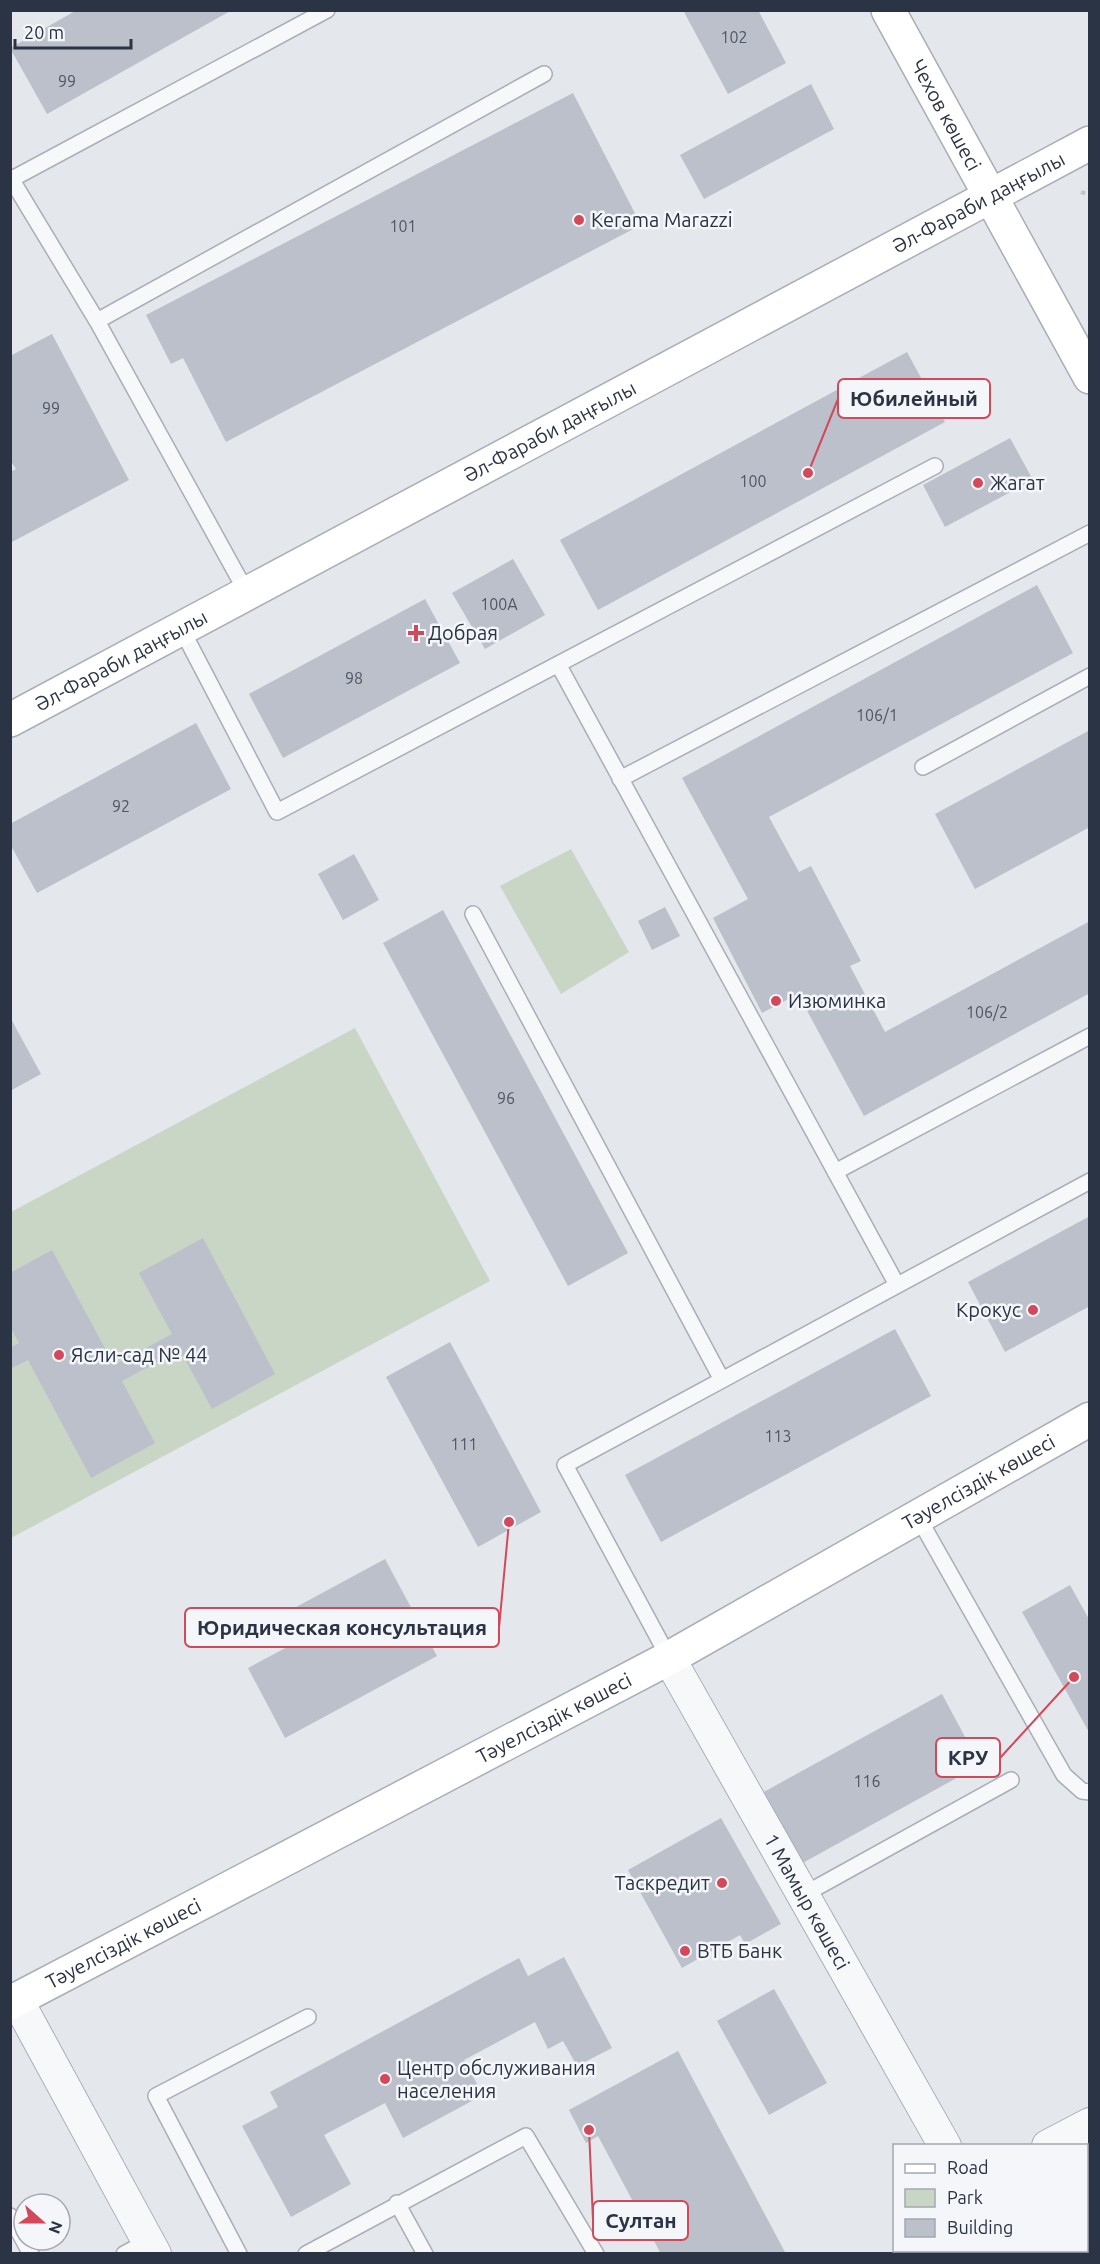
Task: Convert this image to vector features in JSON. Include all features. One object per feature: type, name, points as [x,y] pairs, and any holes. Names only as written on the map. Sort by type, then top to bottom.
[{"type":"main road","name":"Чехов көшесі","points":[[888,10],[1089,377]]},
{"type":"main road","name":"Әл-Фараби даңғылы","points":[[10,720],[1089,143]]},
{"type":"main road","name":"Тәуелсіздік көшесі","points":[[13,1999],[669,1658],[1089,1419]]},
{"type":"street","name":"1 Мамыр көшесі","points":[[669,1658],[944,2144]]},
{"type":"street","points":[[13,1999],[142,2249]]},
{"type":"street","points":[[1050,2144],[1089,2124]]},
{"type":"lane","points":[[247,593],[97,321],[11,178],[327,10]]},
{"type":"lane","points":[[97,321],[544,74]]},
{"type":"lane","points":[[181,628],[277,812],[935,466]]},
{"type":"lane","points":[[620,779],[1089,533]]},
{"type":"lane","points":[[558,664],[897,1285]]},
{"type":"lane","points":[[923,766],[1089,676]]},
{"type":"lane","points":[[473,914],[722,1380]]},
{"type":"lane","points":[[835,1172],[1089,1036]]},
{"type":"lane","points":[[669,1658],[565,1465],[1089,1181]]},
{"type":"lane","points":[[918,1517],[1064,1776],[1082,1791],[1089,1792]]},
{"type":"lane","points":[[803,1895],[1011,1780]]},
{"type":"lane","points":[[239,2253],[156,2096],[308,2017]]},
{"type":"lane","points":[[306,2253],[525,2136],[596,2253]]},
{"type":"lane","points":[[397,2203],[425,2253]]},
{"type":"lane","points":[[10,2216],[31,2253]]},
{"type":"path","points":[[1081,192],[1089,195]]},
{"type":"green space","points":[[571,849],[629,952],[561,994],[500,886]]},
{"type":"green space","points":[[355,1028],[490,1281],[11,1538],[11,1212]]},
{"type":"green space","points":[[1089,2142],[1089,2253],[1049,2253],[1088,2252],[1088,2144],[1084,2144]]},
{"type":"building","points":[[77,10],[232,10],[47,114],[10,48]]},
{"type":"building","points":[[683,10],[758,10],[786,63],[728,94]]},
{"type":"building","points":[[811,84],[834,129],[704,199],[680,155]]},
{"type":"building","points":[[573,93],[641,225],[226,442],[183,358],[171,364],[146,315]]},
{"type":"building","points":[[52,334],[129,480],[10,543],[10,472],[16,469],[10,460],[10,356]]},
{"type":"building","points":[[907,352],[945,422],[598,610],[560,540]]},
{"type":"building","name":"Жагат","points":[[1010,438],[1033,480],[945,527],[923,485]]},
{"type":"building","points":[[513,559],[545,615],[485,649],[452,593]]},
{"type":"building","points":[[1037,585],[1073,653],[769,817],[799,872],[811,866],[861,961],[850,966],[885,1032],[1090,921],[1090,993],[864,1116],[798,994],[762,1013],[713,918],[748,899],[682,778]]},
{"type":"building","points":[[425,599],[460,663],[283,758],[249,694]]},
{"type":"building","points":[[196,723],[231,789],[37,893],[10,844],[10,824]]},
{"type":"building","points":[[1090,730],[1090,827],[975,889],[935,814]]},
{"type":"building","points":[[354,854],[379,900],[343,920],[318,874]]},
{"type":"building","points":[[665,907],[680,936],[652,950],[638,921]]},
{"type":"building","points":[[443,910],[628,1253],[568,1286],[383,943]]},
{"type":"building","points":[[10,1017],[41,1074],[10,1091]]},
{"type":"building","points":[[1090,1216],[1090,1306],[1005,1352],[968,1282]]},
{"type":"building","name":"Ясли-сад № 44","points":[[203,1238],[275,1374],[212,1409],[180,1350],[122,1381],[155,1443],[91,1478],[28,1360],[10,1369],[10,1348],[19,1343],[10,1327],[10,1273],[52,1250],[114,1365],[172,1334],[139,1273]]},
{"type":"building","points":[[895,1329],[931,1396],[661,1542],[625,1475]]},
{"type":"building","points":[[450,1342],[541,1512],[478,1547],[386,1377]]},
{"type":"building","points":[[385,1559],[437,1656],[285,1738],[248,1668],[289,1646],[274,1619]]},
{"type":"building","points":[[1070,1585],[1090,1621],[1090,1734],[1022,1612]]},
{"type":"building","points":[[942,1694],[980,1765],[799,1865],[760,1794]]},
{"type":"building","points":[[721,1818],[781,1924],[745,1944],[740,1935],[682,1968],[628,1870]]},
{"type":"building","name":"Центр обслуживания населения","points":[[564,1957],[612,2048],[577,2066],[563,2041],[548,2049],[535,2022],[464,2060],[483,2095],[403,2138],[385,2103],[324,2135],[351,2184],[291,2217],[242,2126],[278,2107],[270,2092],[519,1958],[528,1976]]},
{"type":"building","points":[[774,1989],[827,2083],[769,2115],[717,2021]]},
{"type":"building","points":[[678,2051],[786,2254],[661,2254],[598,2136],[586,2143],[569,2110]]},
{"type":"place","name":"Kerama Marazzi","points":[[579,220]]},
{"type":"place","name":"Юбилейный","points":[[808,473]]},
{"type":"place","name":"Жагат","points":[[978,483]]},
{"type":"place","name":"Добрая","points":[[416,633]]},
{"type":"place","name":"Изюминка","points":[[776,1001]]},
{"type":"place","name":"Крокус","points":[[1033,1310]]},
{"type":"place","name":"Ясли-сад № 44","points":[[59,1355]]},
{"type":"place","name":"Юридическая консультация","points":[[509,1522]]},
{"type":"place","name":"КРУ","points":[[1074,1677]]},
{"type":"place","name":"Таскредит","points":[[722,1883]]},
{"type":"place","name":"ВТБ Банк","points":[[685,1951]]},
{"type":"place","name":"Центр обслуживания населения","points":[[385,2079]]},
{"type":"place","name":"Султан","points":[[589,2130]]}]
